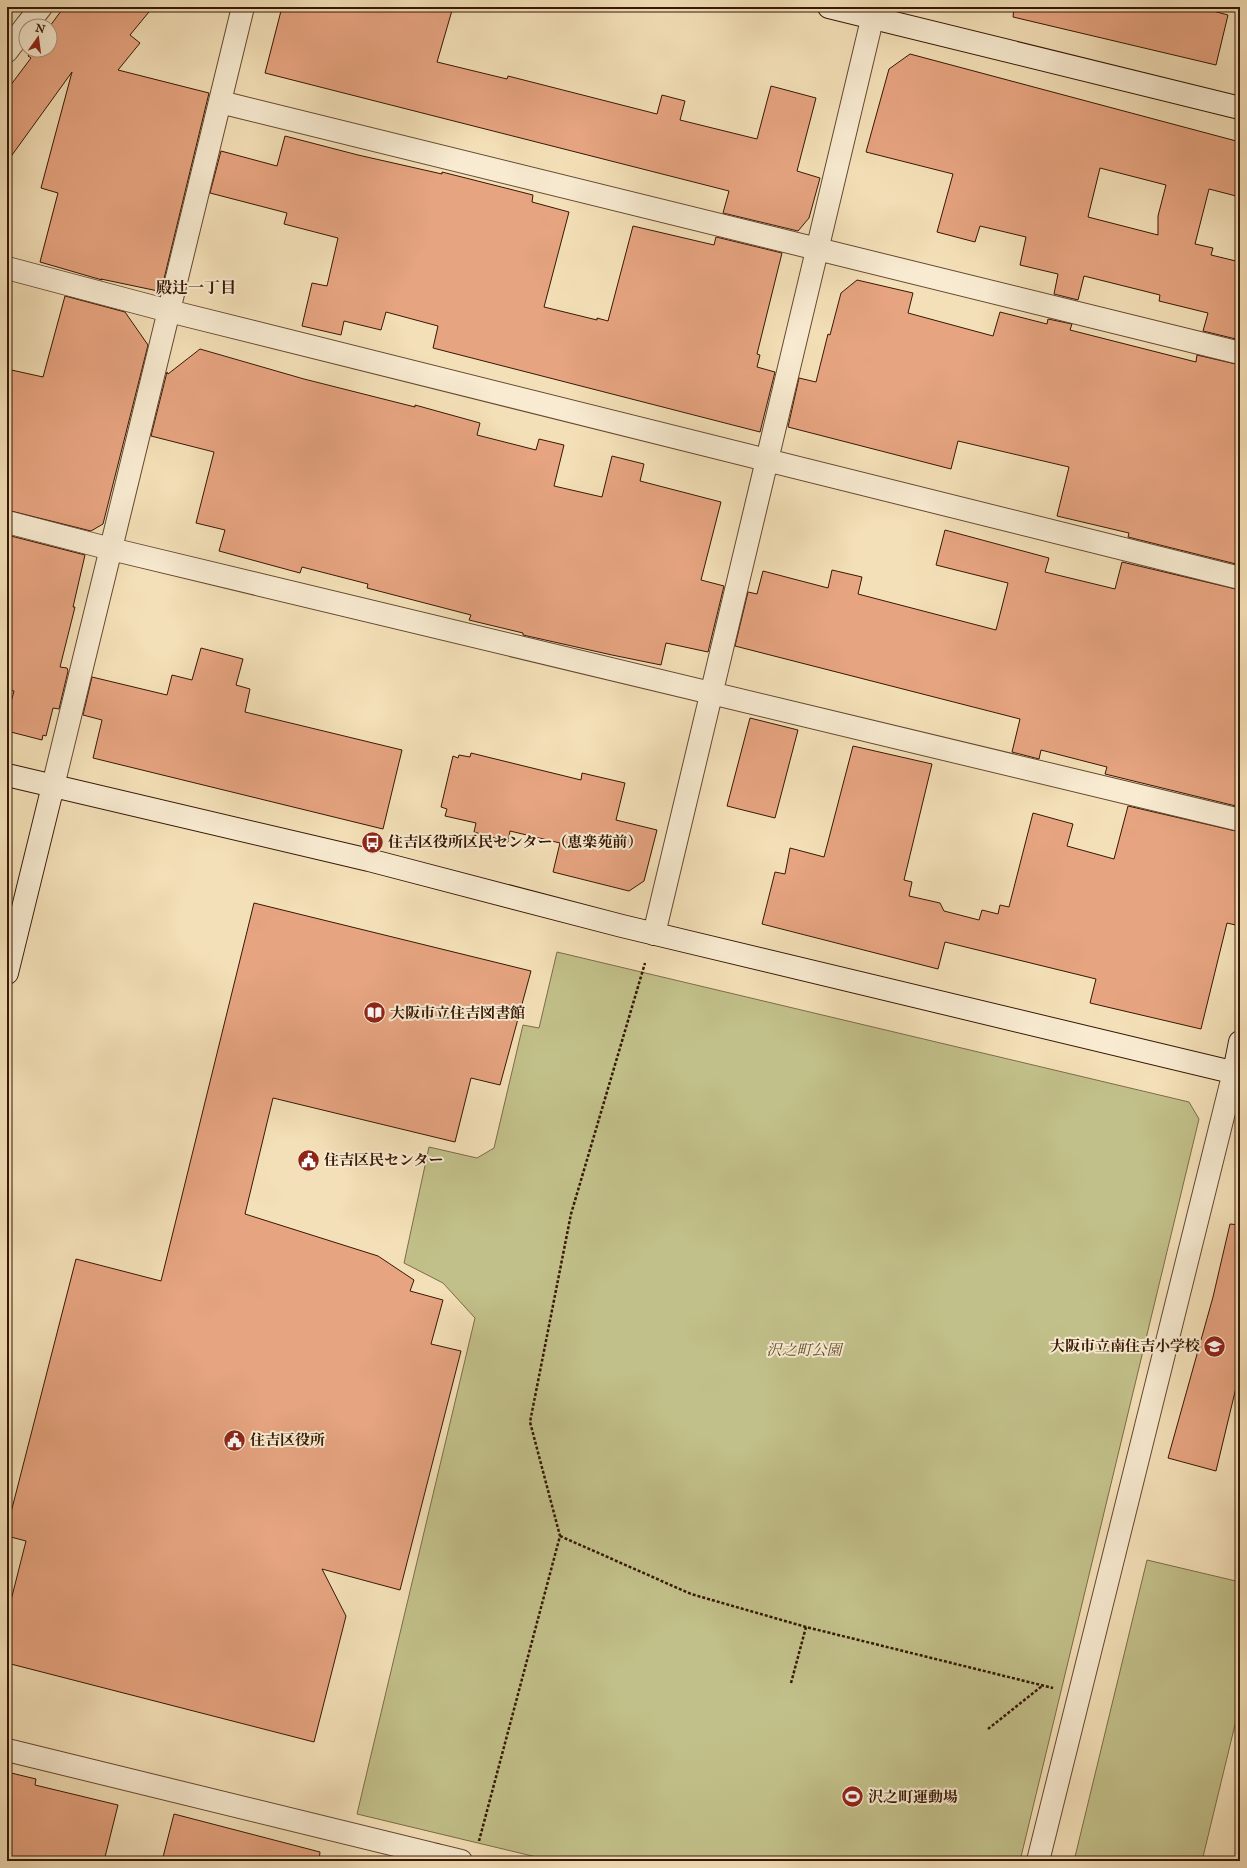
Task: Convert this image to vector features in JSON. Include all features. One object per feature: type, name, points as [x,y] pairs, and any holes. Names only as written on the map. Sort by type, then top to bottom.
[{"type":"street","points":[[32,18],[41,7]]},
{"type":"street","points":[[7,973],[243,7]]},
{"type":"street","points":[[829,7],[874,12],[1240,108]]},
{"type":"street","points":[[654,934],[874,12]]},
{"type":"street","points":[[7,51],[18,37]]},
{"type":"street","points":[[220,102],[1240,353]]},
{"type":"street","points":[[7,268],[169,311],[1240,578]]},
{"type":"street","points":[[7,522],[111,549],[1240,820]]},
{"type":"street","points":[[7,775],[369,860],[654,934],[1237,1073]]},
{"type":"street","points":[[1038,1861],[1078,1693],[1237,1073],[1240,1042]]},
{"type":"street","points":[[7,1750],[434,1858],[461,1861]]},
{"type":"path","points":[[478,1846],[560,1536],[530,1422],[571,1214],[645,963]]},
{"type":"path","points":[[560,1536],[691,1594],[806,1627],[1042,1686],[1078,1693]]},
{"type":"path","points":[[791,1682],[806,1627]]},
{"type":"path","points":[[988,1729],[1042,1686]]},
{"type":"green space","name":"沢之町公園","points":[[557,952],[1189,1102],[1199,1119],[1020,1861],[553,1861],[357,1814],[475,1318],[443,1283],[404,1263],[429,1147],[477,1158],[494,1148],[523,1025],[539,1028]]},
{"type":"green space","points":[[1147,1560],[1240,1582],[1240,1704],[1202,1861],[1074,1861]]},
{"type":"building","points":[[64,7],[153,7],[130,35],[140,43],[118,70],[209,93],[162,287],[158,291],[101,279],[102,280],[40,262],[58,193],[41,188],[72,72],[7,162],[7,90],[31,58],[58,58],[58,18],[56,18]]},
{"type":"building","points":[[282,7],[453,7],[437,62],[507,79],[508,76],[657,114],[662,95],[685,101],[680,120],[757,139],[771,86],[816,98],[797,171],[820,178],[809,218],[798,231],[723,213],[729,191],[265,73]]},
{"type":"building","points":[[1014,7],[1214,7],[1213,11],[1228,15],[1216,65],[1013,17]]},
{"type":"building","points":[[910,54],[1240,142],[1240,197],[1209,189],[1195,244],[1213,248],[1211,255],[1240,262],[1240,340],[1203,331],[1208,313],[1159,301],[1160,295],[1084,276],[1078,300],[1054,294],[1058,274],[1020,265],[1026,237],[980,226],[975,242],[937,232],[953,174],[866,152],[889,69]],"holes":[[[1100,168],[1166,185],[1158,216],[1158,235],[1088,217]]]},
{"type":"building","points":[[285,136],[358,155],[442,174],[442,172],[533,195],[532,202],[569,212],[544,307],[597,320],[597,318],[608,321],[633,226],[714,245],[716,237],[782,253],[757,354],[760,355],[757,367],[775,372],[760,432],[433,348],[438,326],[386,312],[381,330],[344,321],[341,335],[302,326],[312,283],[327,286],[338,238],[284,224],[287,213],[210,193],[221,151],[277,166]]},
{"type":"building","points":[[857,280],[913,293],[908,313],[993,336],[1000,312],[1047,324],[1048,319],[1072,324],[1070,330],[1196,362],[1197,355],[1240,365],[1240,565],[1128,537],[1129,533],[1057,516],[1069,467],[958,441],[951,469],[788,427],[799,378],[816,382],[828,334],[830,335],[841,293]]},
{"type":"building","points":[[65,296],[125,312],[148,345],[103,524],[91,531],[7,510],[7,369],[43,377]]},
{"type":"building","points":[[200,349],[304,379],[415,407],[415,405],[480,423],[477,435],[536,450],[539,439],[564,445],[554,486],[602,497],[612,456],[644,464],[640,481],[721,502],[701,580],[724,586],[708,652],[666,643],[661,665],[612,655],[523,635],[523,633],[469,620],[471,615],[367,588],[368,584],[302,567],[300,573],[219,551],[225,530],[196,523],[214,452],[151,436],[167,372],[168,374]]},
{"type":"building","points":[[945,530],[1049,558],[1045,572],[1115,589],[1122,562],[1240,590],[1240,807],[1105,774],[1107,767],[1041,750],[1039,759],[1012,752],[1020,719],[735,646],[748,592],[757,594],[763,571],[828,588],[832,570],[862,577],[858,594],[996,630],[1008,583],[936,565]]},
{"type":"building","points":[[7,535],[85,555],[73,607],[75,607],[60,667],[67,668],[68,671],[59,709],[53,708],[46,736],[43,735],[42,740],[7,731],[7,717],[14,691],[7,689]]},
{"type":"building","points":[[201,648],[243,659],[236,685],[250,689],[245,712],[402,750],[383,829],[93,758],[102,720],[83,715],[92,677],[167,695],[172,675],[192,680]]},
{"type":"building","points":[[750,718],[798,730],[775,818],[727,806]]},
{"type":"building","points":[[853,746],[932,764],[904,880],[912,882],[909,896],[940,903],[944,911],[979,920],[982,910],[998,914],[1000,905],[1009,907],[1033,813],[1073,824],[1067,846],[1114,859],[1128,806],[1240,832],[1240,926],[1227,923],[1201,1029],[1090,1003],[1096,979],[945,942],[938,969],[762,924],[775,872],[785,874],[790,848],[824,857]]},
{"type":"building","points":[[471,753],[581,780],[582,773],[625,783],[616,820],[657,830],[644,881],[629,891],[553,872],[560,843],[510,831],[508,842],[474,832],[476,823],[445,816],[447,809],[441,807],[453,756],[458,758],[459,755],[470,757]]},
{"type":"building","name":"住吉区役所","points":[[254,903],[531,971],[500,1085],[471,1078],[455,1142],[273,1098],[245,1214],[378,1256],[414,1280],[410,1291],[443,1300],[431,1344],[461,1351],[400,1590],[322,1569],[346,1616],[314,1742],[7,1663],[7,1616],[26,1541],[7,1536],[7,1528],[76,1259],[161,1281]]},
{"type":"building","points":[[1230,1224],[1240,1225],[1240,1371],[1216,1471],[1168,1458],[1213,1297]]},
{"type":"building","points":[[7,1772],[36,1779],[35,1785],[118,1805],[104,1861],[7,1861]]},
{"type":"building","points":[[174,1814],[320,1852],[319,1861],[162,1861]]},
{"type":"place","name":"住吉区役所区民センター（恵楽苑前）","points":[[373,842]]},
{"type":"place","name":"大阪市立住吉図書館","points":[[374,1013]]},
{"type":"place","name":"住吉区民センター","points":[[308,1160]]},
{"type":"place","name":"大阪市立南住吉小学校","points":[[1215,1346]]},
{"type":"place","name":"住吉区役所","points":[[234,1440]]},
{"type":"place","name":"沢之町運動場","points":[[852,1797]]},
{"type":"district","name":"殿辻一丁目","points":[[196,289]]}]
